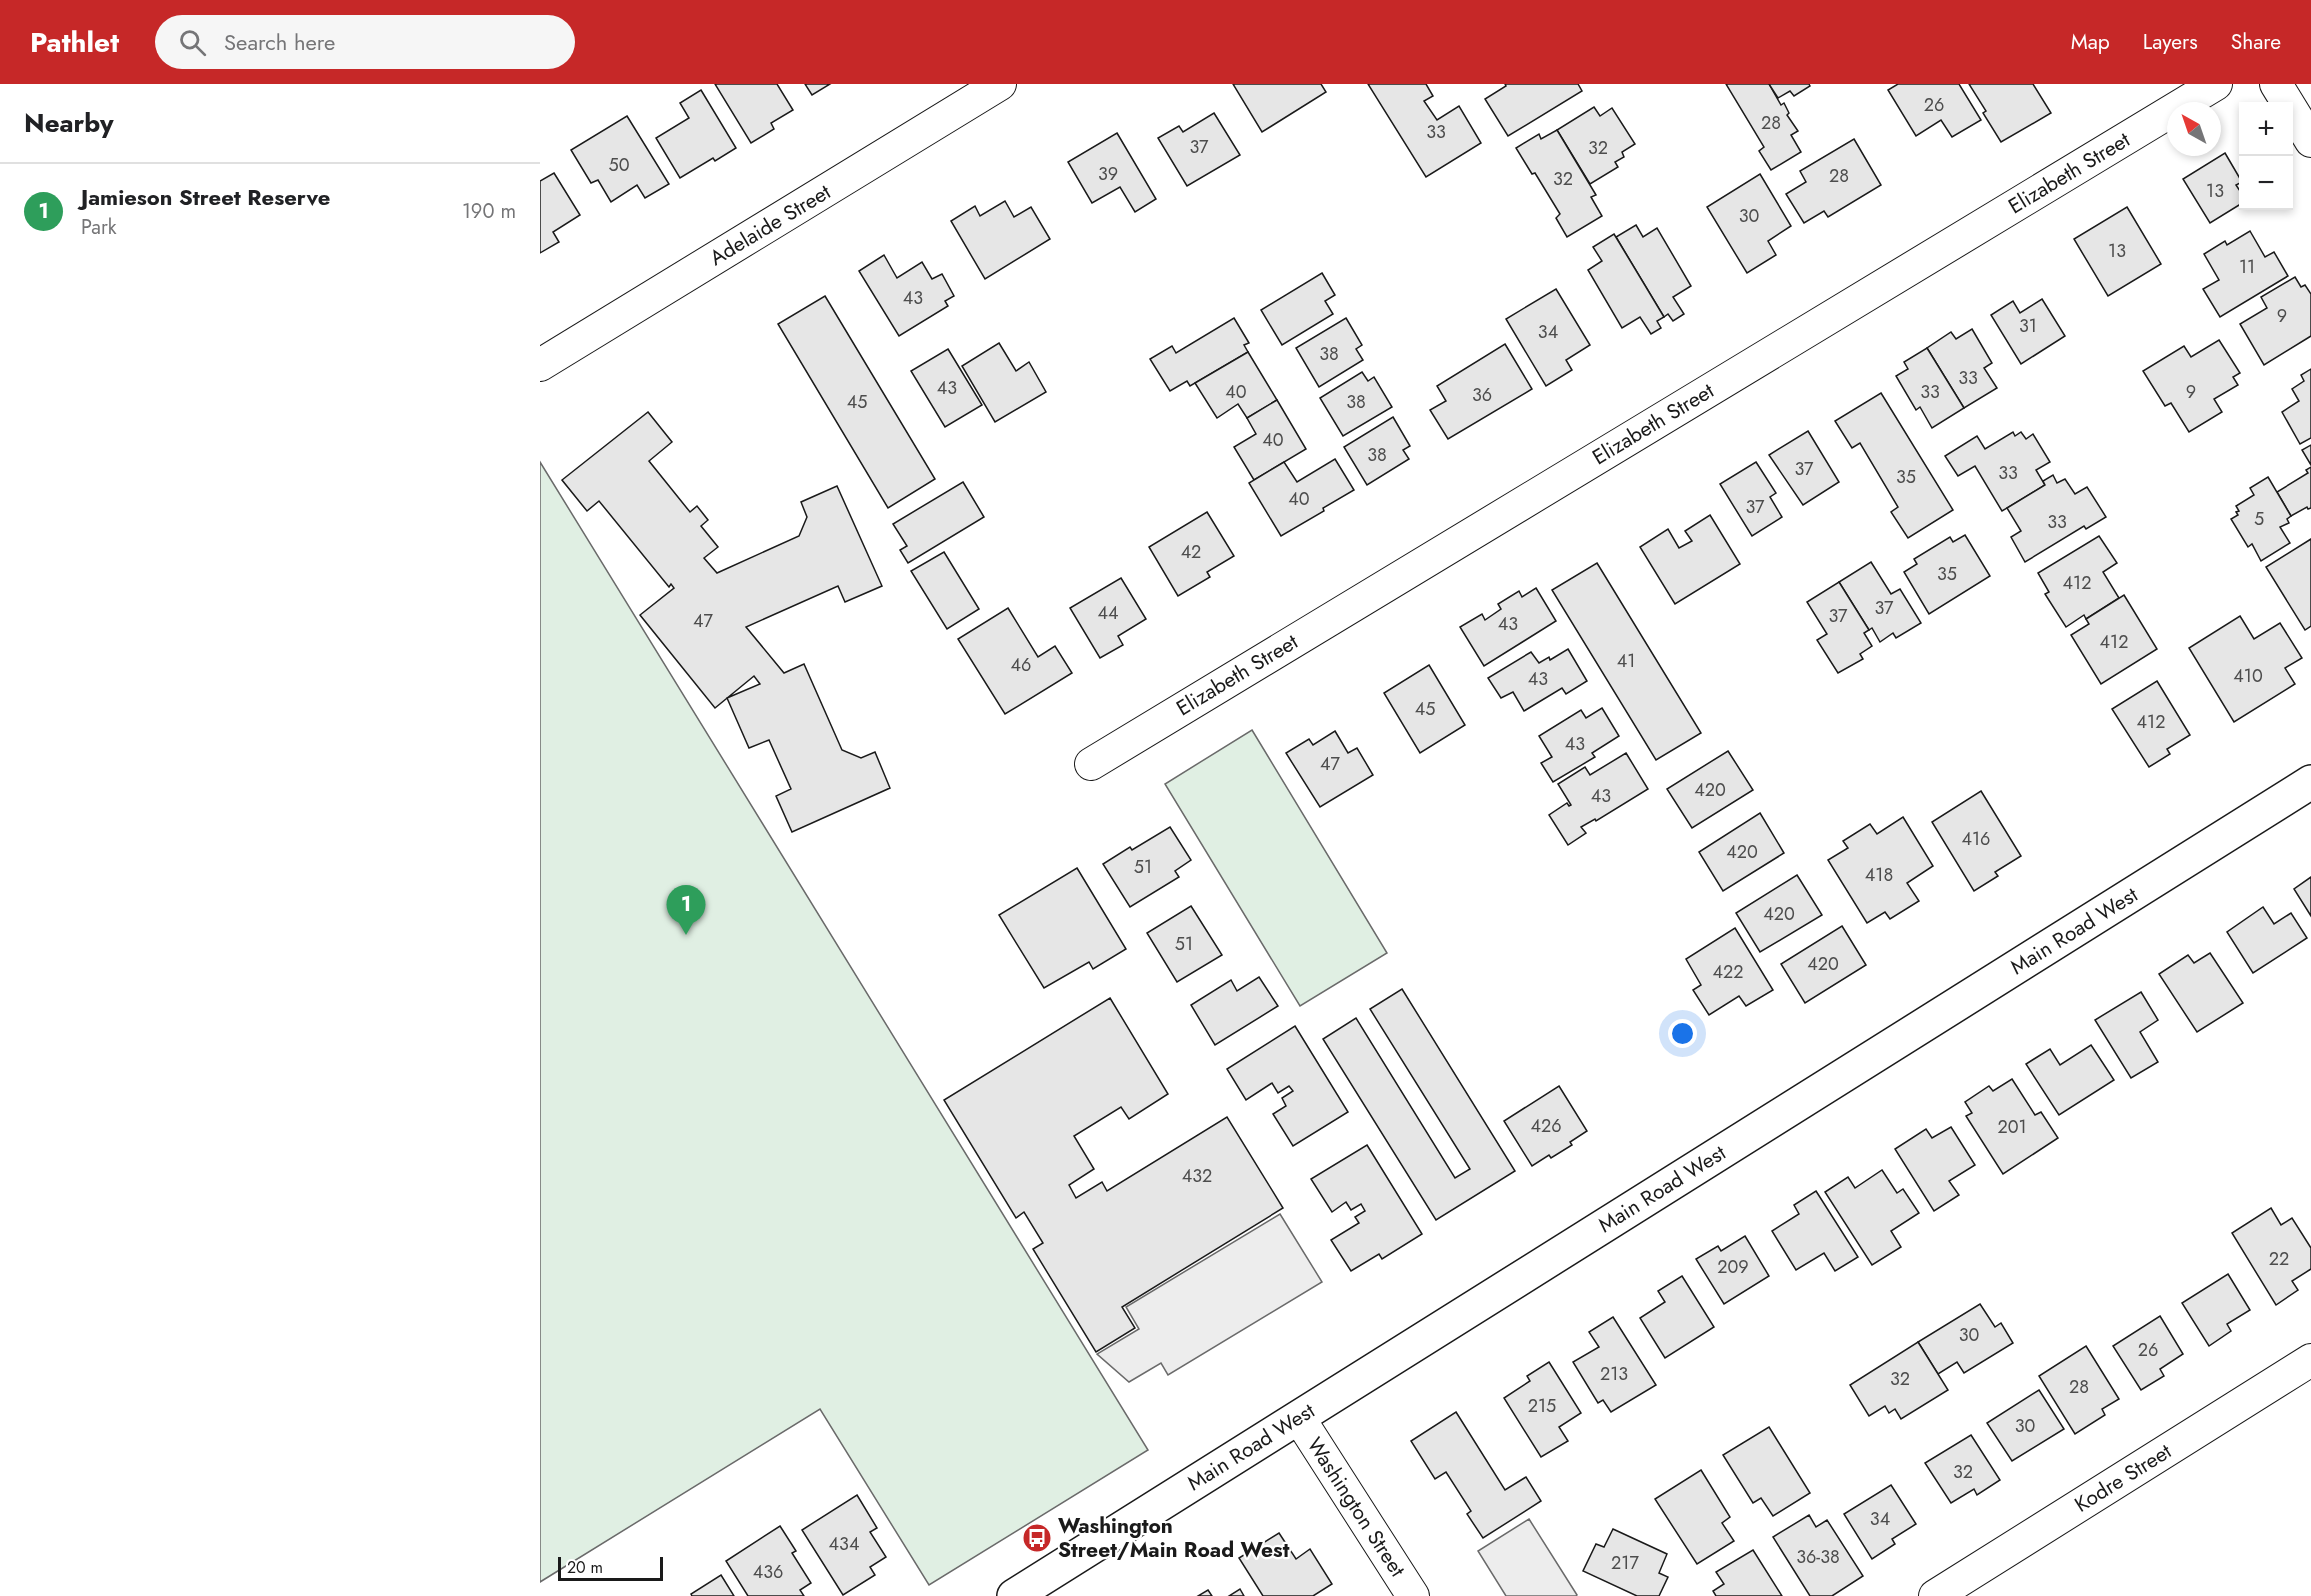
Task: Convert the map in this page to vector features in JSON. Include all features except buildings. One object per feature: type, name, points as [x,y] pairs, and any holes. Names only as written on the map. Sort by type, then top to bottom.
[{"type":"main road","name":"Main Road West","points":[[1014,1596],[2311,782]]},
{"type":"street","name":"Adelaide Street","points":[[540,365],[1000,84]]},
{"type":"street","name":"Elizabeth Street","points":[[1091,764],[2216,84]]},
{"type":"street","points":[[2276,84],[2311,141]]},
{"type":"street","name":"Kodre Street","points":[[1935,1596],[2311,1360]]},
{"type":"street","name":"Washington Street","points":[[1299,1418],[1413,1596]]},
{"type":"green space","points":[[540,462],[1148,1450],[929,1585],[820,1409],[540,1582]]},
{"type":"green space","points":[[1252,730],[1387,953],[1300,1006],[1165,784]]},
{"type":"shaded area","points":[[1280,1214],[1322,1282],[1168,1375],[1161,1363],[1129,1382],[1097,1354],[1139,1329],[1126,1307]]},
{"type":"shaded area","points":[[1529,1519],[1576,1596],[1506,1596],[1478,1551]]},
{"type":"place","name":"Jamieson Street Reserve","points":[[686,935]]},
{"type":"place","name":"Washington Street/Main Road West","points":[[1037,1538]]}]
